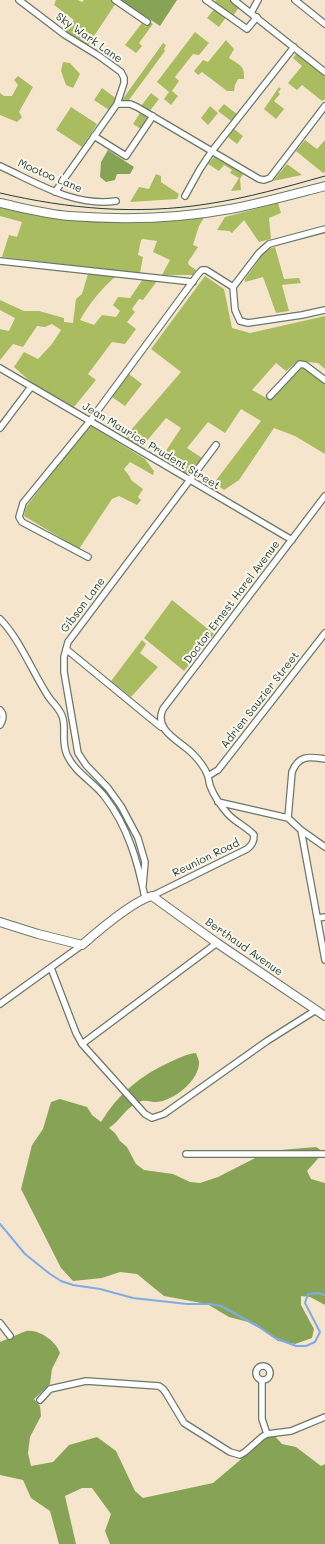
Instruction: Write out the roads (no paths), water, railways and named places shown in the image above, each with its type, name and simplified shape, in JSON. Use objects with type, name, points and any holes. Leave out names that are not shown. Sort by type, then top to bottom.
[{"type":"street","name":"Sky Wark Lane","points":[[19,0],[65,34],[121,72],[124,78],[124,83],[117,104],[56,192]]},
{"type":"street","points":[[115,0],[147,22]]},
{"type":"street","points":[[206,0],[247,29],[256,17]]},
{"type":"street","points":[[234,0],[325,72]]},
{"type":"street","points":[[251,13],[258,0]]},
{"type":"street","points":[[295,0],[325,24]]},
{"type":"street","points":[[185,196],[212,151],[294,47]]},
{"type":"street","points":[[117,104],[130,104],[259,179],[264,180],[270,178],[325,106]]},
{"type":"street","points":[[94,136],[126,156],[152,116]]},
{"type":"street","name":"Mootoo Lane","points":[[0,166],[72,198],[88,202],[116,201]]},
{"type":"street","points":[[0,203],[68,216],[159,218],[230,210],[325,186]]},
{"type":"street","points":[[325,229],[269,244],[259,253],[233,287],[235,310],[240,321],[248,324],[325,310]]},
{"type":"street","points":[[0,262],[193,282]]},
{"type":"street","points":[[88,557],[22,522],[19,517],[23,503],[90,421],[202,270],[206,270],[233,287]]},
{"type":"street","points":[[270,396],[300,364],[305,365],[325,380]]},
{"type":"street","name":"Jean Maurice Prudent Street","points":[[0,368],[292,540]]},
{"type":"street","points":[[0,428],[31,387]]},
{"type":"street","name":"Gibson Lane","points":[[143,885],[145,862],[138,838],[121,806],[108,788],[86,765],[78,753],[64,672],[64,657],[68,642],[88,614],[216,445]]},
{"type":"street","name":"Doctor Ernest Harel Avenue","points":[[160,722],[160,715],[163,709],[292,540],[324,501]]},
{"type":"street","points":[[0,619],[16,641],[45,692],[58,708],[64,719],[64,746],[67,756],[74,766],[85,777],[94,783],[106,797],[117,814],[128,836],[139,866],[143,885],[149,897],[0,1004]]},
{"type":"street","name":"Adrien Sauzier Street","points":[[208,776],[218,770],[325,633]]},
{"type":"street","points":[[66,649],[163,729]]},
{"type":"street","points":[[0,710],[3,720],[0,725]]},
{"type":"street","name":"Reunion Road","points":[[149,897],[236,855],[252,845],[254,835],[228,815],[217,802],[211,790],[208,776],[202,765],[193,753],[163,729],[160,722]]},
{"type":"street","points":[[288,818],[292,772],[295,765],[299,760],[305,758],[325,759]]},
{"type":"street","points":[[217,802],[288,818],[301,830],[325,847]]},
{"type":"street","points":[[301,830],[325,960]]},
{"type":"street","name":"Berthaud Avenue","points":[[149,897],[325,1016]]},
{"type":"street","points":[[318,918],[325,917]]},
{"type":"street","points":[[0,922],[38,934],[82,945]]},
{"type":"street","points":[[82,1044],[218,943]]},
{"type":"street","points":[[51,968],[76,1033],[82,1044],[144,1114],[152,1118],[164,1114],[267,1041],[316,1010]]},
{"type":"street","points":[[186,1154],[325,1154]]},
{"type":"street","points":[[0,1323],[10,1336]]},
{"type":"street","points":[[262,1380],[262,1419],[267,1434]]},
{"type":"street","points":[[40,1400],[50,1389],[86,1381],[159,1386],[166,1392],[184,1423],[230,1452],[240,1455],[267,1434],[291,1430],[325,1417]]},
{"type":"waterway","points":[[0,1224],[25,1254],[61,1281],[133,1298],[221,1306],[259,1327],[275,1338],[296,1346],[306,1346],[315,1342],[320,1332],[305,1303],[308,1294],[318,1293],[325,1295]]},
{"type":"tram line","points":[[0,193],[26,199],[103,209],[155,209],[207,204],[237,199],[325,176]]}]
